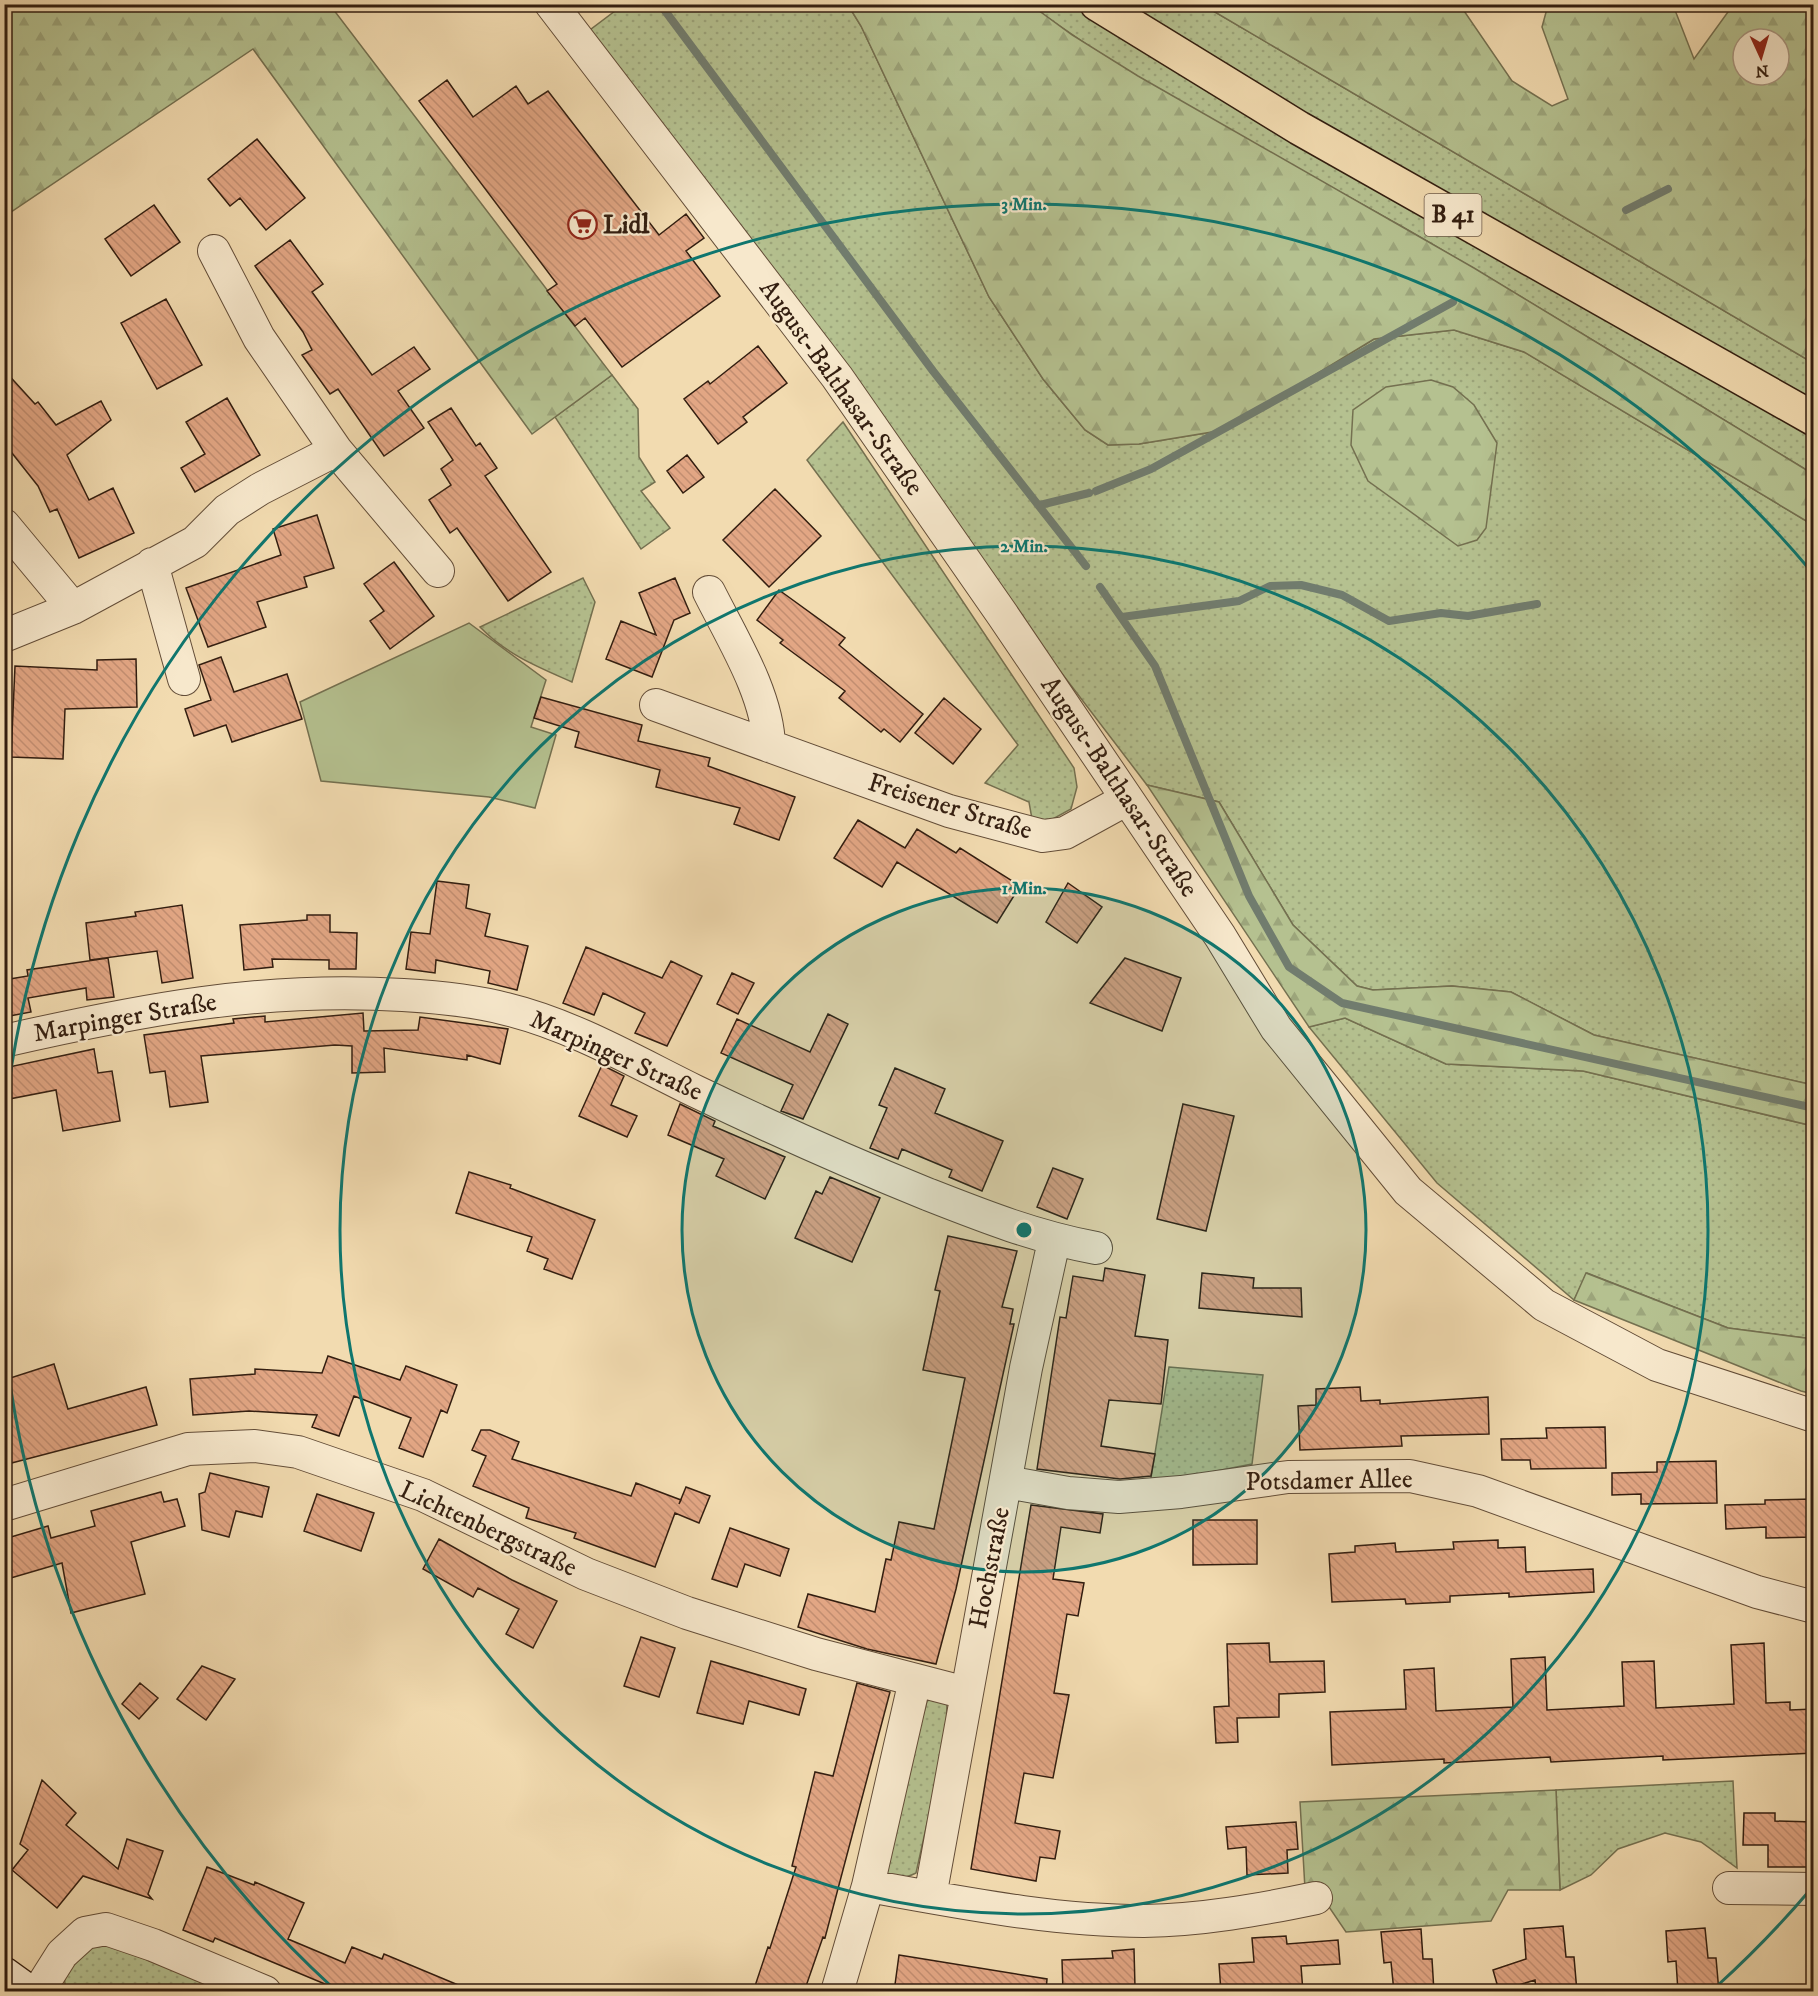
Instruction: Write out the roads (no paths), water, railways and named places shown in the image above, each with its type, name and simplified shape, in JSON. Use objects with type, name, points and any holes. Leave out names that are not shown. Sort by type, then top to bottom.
[{"type":"highway","name":"B 41","points":[[1097,4],[1299,128],[1814,419]]},
{"type":"main road","points":[[4,1974],[29,1992]]},
{"type":"street","name":"August-Balthasar-Straße","points":[[551,4],[837,377],[1220,936],[1276,1028],[1408,1191],[1544,1305],[1657,1365],[1814,1416]]},
{"type":"street","points":[[214,251],[259,338],[336,450],[438,571]]},
{"type":"street","points":[[4,636],[73,608],[195,542],[227,510],[260,489],[336,450]]},
{"type":"street","points":[[4,525],[73,608]]},
{"type":"street","points":[[152,564],[184,679]]},
{"type":"street","points":[[710,592],[741,655],[764,713],[769,746]]},
{"type":"street","name":"Freisener Straße","points":[[656,705],[949,812],[1043,836],[1065,833],[1127,799]]},
{"type":"street","name":"Marpinger Straße","points":[[4,1041],[162,1007],[279,994],[356,992],[436,997],[506,1009],[583,1036],[803,1142],[1014,1228],[1054,1240],[1096,1248]]},
{"type":"street","name":"Hochstraße","points":[[930,1897],[1026,1368],[1054,1240]]},
{"type":"street","name":"Lichtenbergstraße","points":[[4,1505],[188,1449],[255,1446],[298,1452],[423,1495],[586,1574],[687,1613],[816,1654],[966,1693]]},
{"type":"street","name":"Potsdamer Allee","points":[[1006,1482],[1068,1493],[1119,1497],[1181,1492],[1288,1477],[1410,1476],[1478,1491],[1757,1592],[1814,1607]]},
{"type":"street","points":[[837,1992],[868,1886],[915,1680]]},
{"type":"street","points":[[868,1886],[1023,1912],[1144,1921],[1219,1916],[1316,1898]]},
{"type":"street","points":[[1729,1888],[1814,1889]]},
{"type":"street","points":[[38,1992],[62,1954],[85,1933],[106,1929],[153,1945],[265,1992]]},
{"type":"waterway","points":[[660,4],[933,371],[1086,566]]},
{"type":"waterway","points":[[1626,210],[1668,189]]},
{"type":"waterway","points":[[1096,491],[1151,469],[1453,302]]},
{"type":"waterway","points":[[1040,505],[1089,493]]},
{"type":"waterway","points":[[1122,617],[1239,601],[1270,586],[1301,585],[1342,595],[1389,621],[1441,613],[1468,616],[1537,604]]},
{"type":"waterway","points":[[1100,587],[1155,666],[1249,896],[1289,967],[1342,1003],[1814,1108]]},
{"type":"place","name":"Lidl","points":[[582,225]]}]
